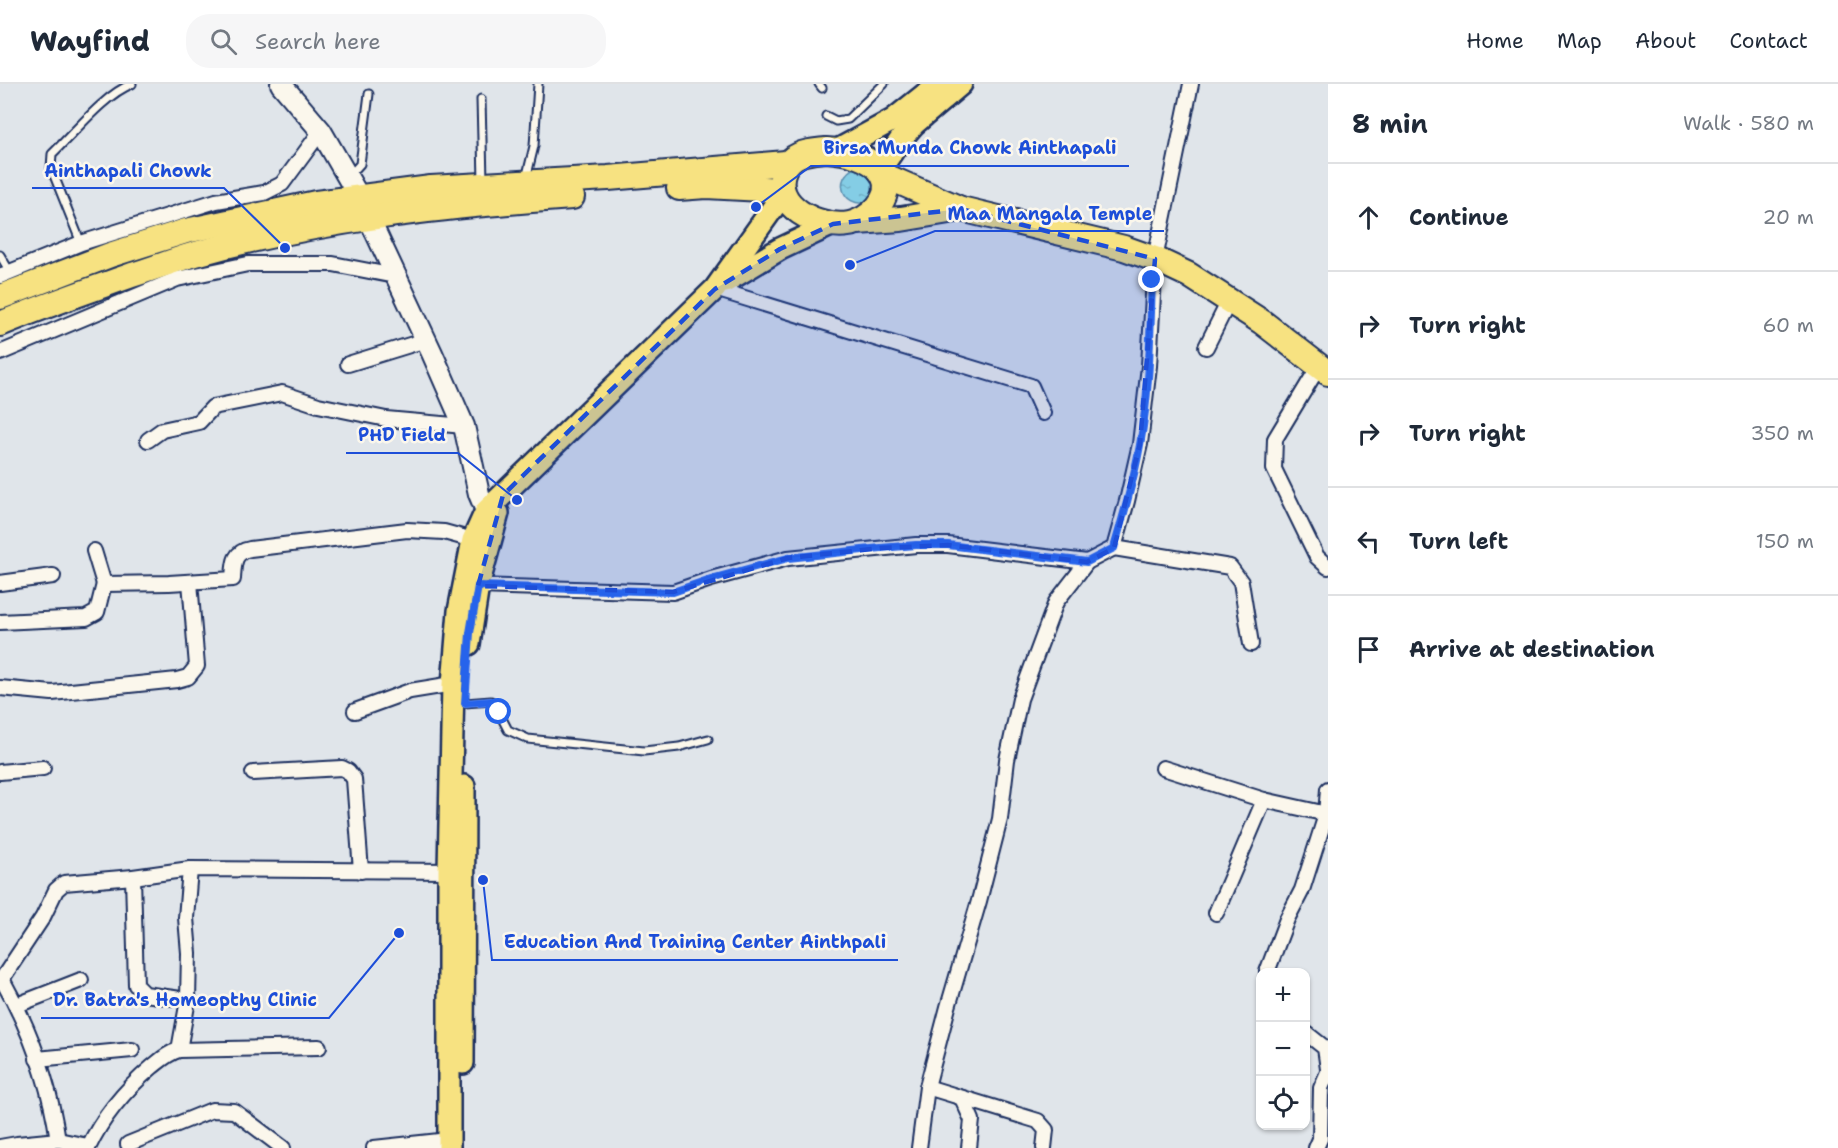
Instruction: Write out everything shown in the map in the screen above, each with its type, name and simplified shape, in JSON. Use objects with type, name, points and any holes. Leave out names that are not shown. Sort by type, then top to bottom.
[{"type":"highway","points":[[881,173],[886,184],[884,196],[877,209],[867,218],[846,225],[818,221],[795,209],[782,192],[781,177],[786,164],[798,155],[808,152],[836,151],[862,159],[881,173],[962,209],[1124,248],[1155,259],[1189,275],[1262,322],[1323,369]]},
{"type":"highway","points":[[0,297],[110,255],[186,231],[316,203],[431,188],[786,164]]},
{"type":"highway","points":[[0,324],[36,309],[190,255],[256,239],[358,197],[496,202],[706,186],[782,192]]},
{"type":"highway","points":[[857,222],[901,219],[962,209]]},
{"type":"main road","points":[[281,84],[321,131],[358,197],[464,426],[479,494],[490,520],[470,633],[457,872]]},
{"type":"main road","points":[[836,151],[940,93],[961,84]]},
{"type":"main road","points":[[881,173],[901,139],[940,93]]},
{"type":"main road","points":[[454,1145],[457,872],[453,684],[459,610],[473,540],[490,520],[503,495],[715,289],[782,192]]},
{"type":"main road","points":[[715,289],[780,249],[833,224]]},
{"type":"street","points":[[1114,548],[1140,444],[1149,366],[1155,259],[1191,84]]},
{"type":"street","points":[[5,274],[81,243],[216,201],[275,189],[282,184],[321,131]]},
{"type":"street","points":[[0,353],[177,279],[248,264],[333,264],[395,276]]},
{"type":"street","points":[[715,289],[1031,386],[1043,413]]},
{"type":"street","points":[[1206,347],[1229,301]]},
{"type":"street","points":[[348,364],[426,340]]},
{"type":"street","points":[[1323,369],[1275,439],[1274,469],[1328,567]]},
{"type":"street","points":[[148,440],[162,430],[199,422],[213,407],[282,393],[318,405],[386,419],[464,426]]},
{"type":"street","points":[[104,584],[233,579],[234,559],[242,550],[407,530],[444,532],[473,540]]},
{"type":"street","points":[[478,586],[673,592],[788,558],[916,545],[948,545],[1087,562]]},
{"type":"street","points":[[919,1148],[927,1087],[1000,819],[1007,760],[1020,699],[1056,602],[1087,562],[1114,548],[1230,567],[1241,582],[1251,644]]},
{"type":"street","points":[[0,622],[86,618],[97,612],[104,584],[94,551]]},
{"type":"street","points":[[0,583],[53,576]]},
{"type":"street","points":[[0,688],[52,693],[188,677],[197,666],[190,582]]},
{"type":"street","points":[[355,711],[410,691],[453,684]]},
{"type":"street","points":[[0,772],[43,768]]},
{"type":"street","points":[[253,773],[342,768],[348,771],[354,779],[361,872]]},
{"type":"street","points":[[1163,768],[1264,800],[1327,816]]},
{"type":"street","points":[[1269,968],[1287,919],[1302,890],[1327,816],[1328,789]]},
{"type":"street","points":[[1216,913],[1264,800]]},
{"type":"street","points":[[58,1140],[54,1113],[37,1059],[16,1005],[1,980],[43,917],[56,890],[64,882],[133,877],[190,869],[457,872]]},
{"type":"street","points":[[179,1050],[188,1000],[189,954],[186,918],[190,869]]},
{"type":"street","points":[[133,877],[136,985],[145,994],[188,1000]]},
{"type":"street","points":[[16,1005],[81,980]]},
{"type":"street","points":[[1310,1037],[1325,1048],[1328,1071],[1321,1088],[1322,1143]]},
{"type":"street","points":[[0,1147],[58,1140],[88,1147],[110,1110],[129,1087],[170,1052],[319,1047]]},
{"type":"street","points":[[37,1059],[132,1050]]},
{"type":"street","points":[[927,1087],[1038,1121],[1046,1130],[1044,1148]]},
{"type":"street","points":[[962,1098],[972,1120],[969,1148]]},
{"type":"street","points":[[128,1144],[212,1110],[234,1111],[283,1148]]},
{"type":"street","points":[[374,1148],[454,1145]]},
{"type":"lane","points":[[81,243],[51,168],[52,154],[110,97],[132,84]]},
{"type":"lane","points":[[524,183],[534,146],[538,84]]},
{"type":"lane","points":[[826,116],[836,121],[848,119],[884,84]]},
{"type":"lane","points":[[358,197],[369,94]]},
{"type":"lane","points":[[482,99],[483,185]]},
{"type":"lane","points":[[0,255],[5,274]]},
{"type":"lane","points":[[465,703],[491,701],[508,730],[528,739],[644,751],[679,747],[708,739]]},
{"type":"highlighted area","points":[[961,209],[1155,259],[1140,444],[1114,548],[1087,562],[948,545],[881,548],[788,558],[673,592],[478,586],[503,495],[715,289],[780,249],[833,224]]},
{"type":"water","points":[[861,166],[879,181],[869,202],[859,203],[851,201],[846,196],[843,182],[846,175]]},
{"type":"place","name":"Birsa Munda Chowk Ainthapali","points":[[756,207]]},
{"type":"place","name":"Ainthapali Chowk","points":[[285,248]]},
{"type":"place","name":"Maa Mangala Temple","points":[[850,265]]},
{"type":"place","name":"PHD Field","points":[[517,500]]},
{"type":"place","name":"Education And Training Center Ainthpali","points":[[483,880]]},
{"type":"place","name":"Dr. Batra's Homeopthy Clinic","points":[[399,933]]},
{"type":"route","points":[[499,712],[497,706],[491,701],[465,703],[470,633],[478,586],[673,592],[788,558],[881,548],[948,545],[1087,562],[1114,548],[1140,444],[1149,366],[1152,280]]}]
